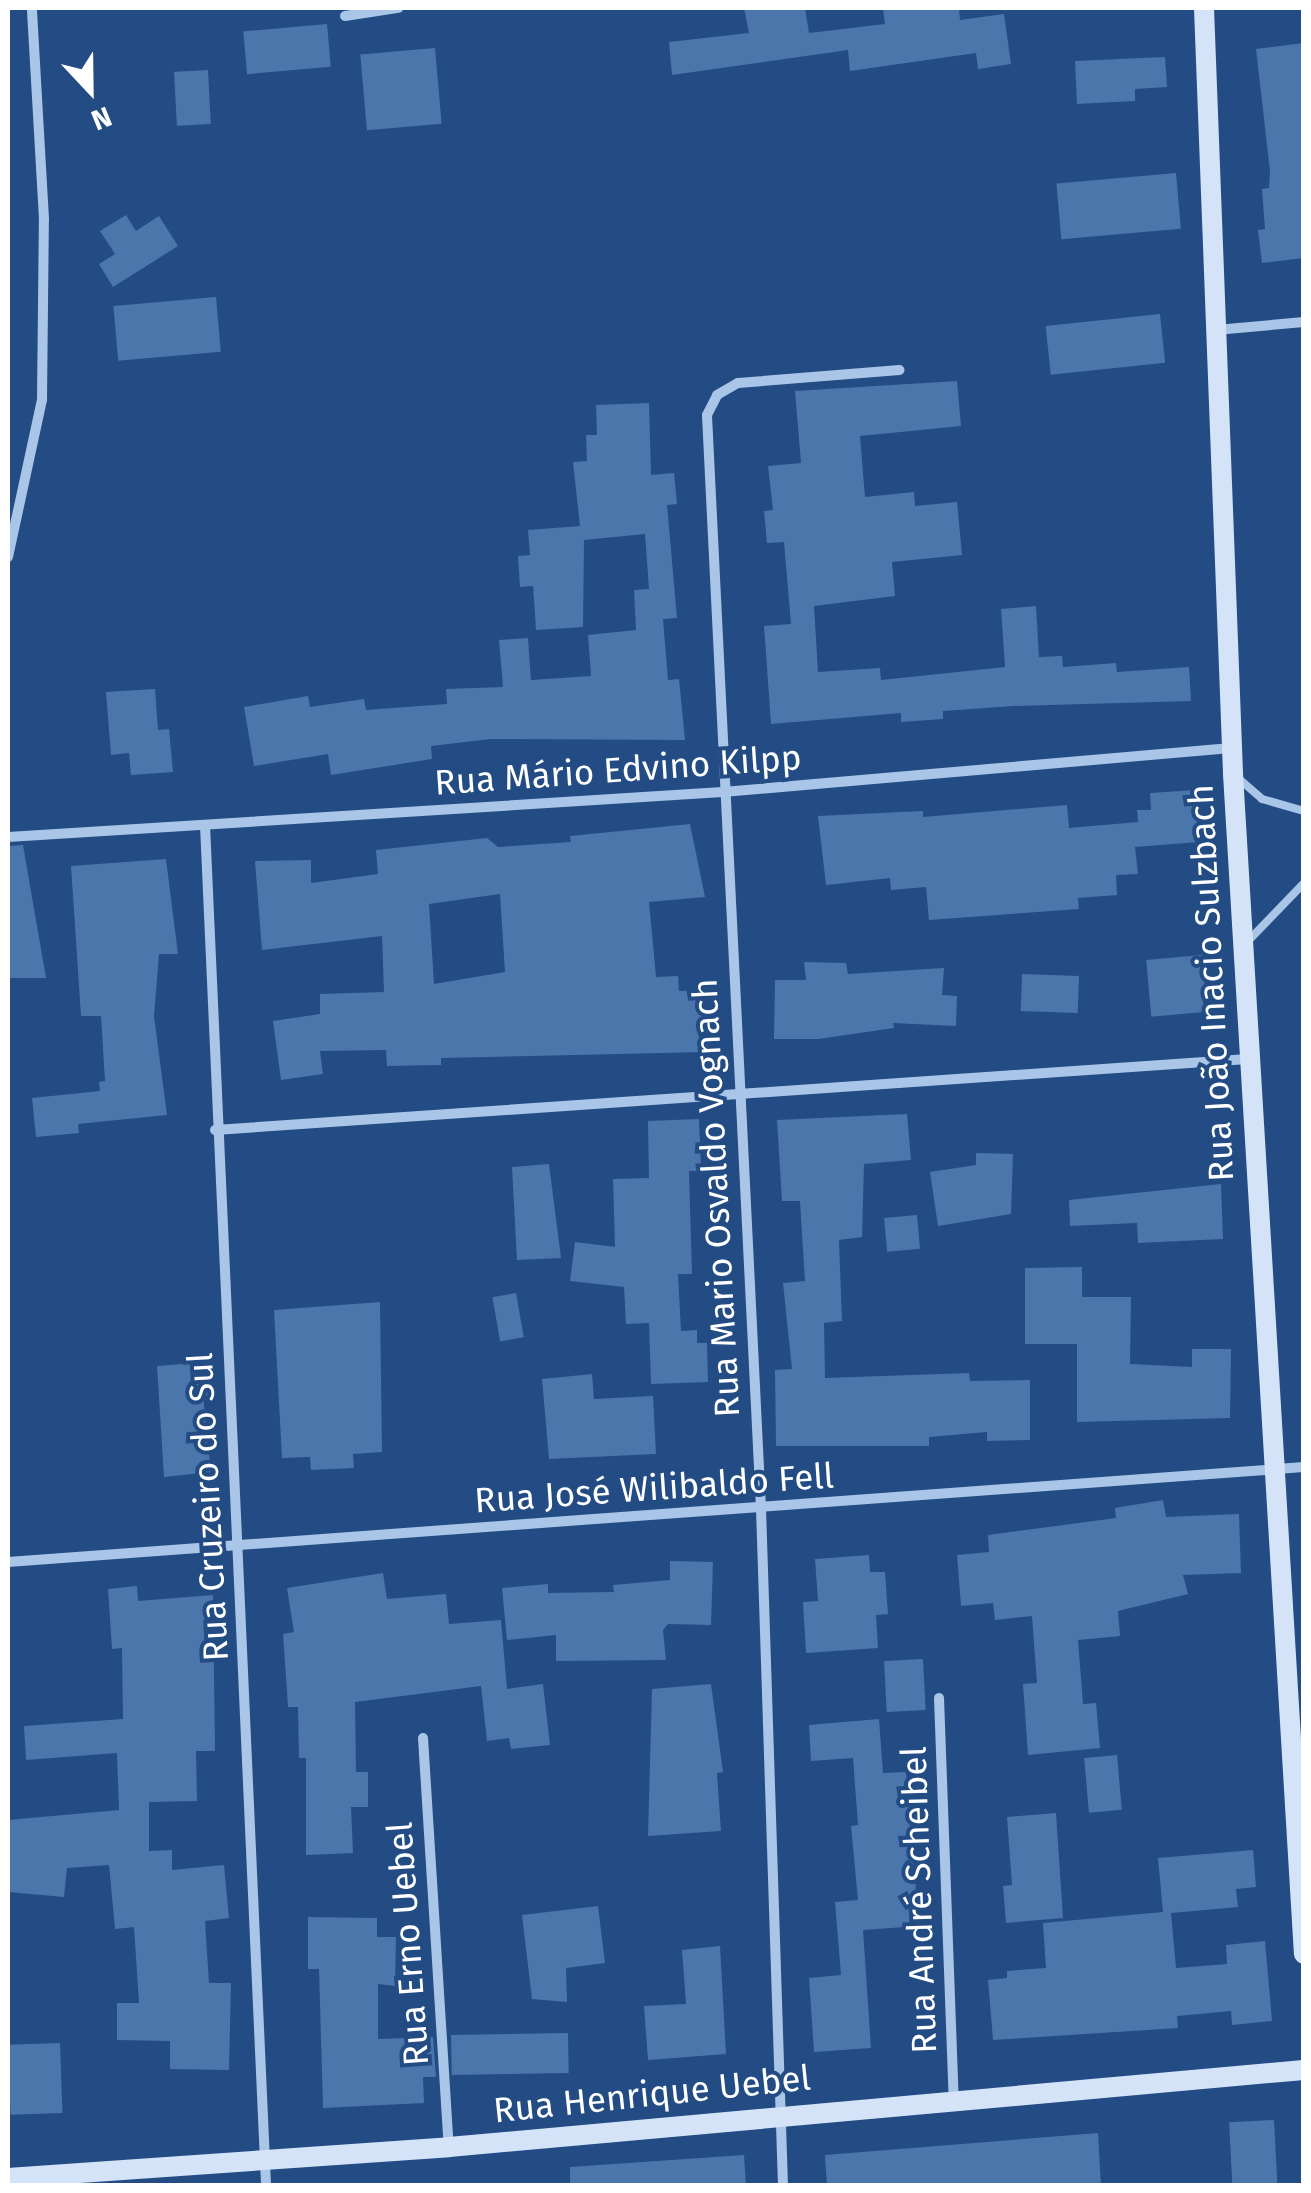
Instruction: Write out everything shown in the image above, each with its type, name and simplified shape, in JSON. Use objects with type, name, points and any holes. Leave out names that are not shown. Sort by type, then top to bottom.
[{"type":"street","points":[[8,557],[42,400],[44,218],[32,8]]},
{"type":"street","points":[[345,16],[398,8]]},
{"type":"street","name":"Rua João Inacio Sulzbach","points":[[1204,8],[1232,774],[1270,1470],[1304,1954]]},
{"type":"street","points":[[1215,330],[1304,322]]},
{"type":"street","name":"Rua Mario Osvaldo Vognach","points":[[783,2186],[760,1508],[736,1092],[708,415],[717,394],[738,383],[899,370]]},
{"type":"street","name":"Rua Mário Edvino Kilpp","points":[[8,837],[723,792],[1232,748]]},
{"type":"street","name":"Rua Cruzeiro do Sul","points":[[205,825],[215,1130],[238,1544],[266,2186]]},
{"type":"street","points":[[215,1130],[1248,1059]]},
{"type":"street","name":"Rua José Wilibaldo Fell","points":[[8,1562],[1304,1467]]},
{"type":"street","name":"Rua André Scheibel","points":[[940,1698],[954,2099]]},
{"type":"street","name":"Rua Erno Uebel","points":[[422,1738],[449,2147]]},
{"type":"street","name":"Rua Henrique Uebel","points":[[8,2178],[449,2147],[778,2113],[1304,2070]]},
{"type":"lane","points":[[1232,774],[1262,799],[1304,811]]},
{"type":"lane","points":[[1242,948],[1304,883]]},
{"type":"building","points":[[744,8],[805,8],[809,33],[885,24],[883,8],[959,8],[960,20],[1004,14],[1011,64],[978,69],[976,53],[850,71],[848,50],[672,75],[669,42],[749,33]]},
{"type":"building","points":[[327,24],[331,67],[247,74],[243,31]]},
{"type":"building","points":[[1304,43],[1304,258],[1262,263],[1258,230],[1265,229],[1262,189],[1269,188],[1270,171],[1256,49]]},
{"type":"building","points":[[435,48],[442,124],[367,130],[360,55]]},
{"type":"building","points":[[1165,57],[1167,87],[1135,89],[1135,101],[1077,104],[1075,61]]},
{"type":"building","points":[[208,70],[211,124],[177,126],[174,72]]},
{"type":"building","points":[[1176,173],[1181,229],[1061,239],[1056,183]]},
{"type":"building","points":[[126,215],[136,231],[159,216],[178,246],[113,287],[99,264],[115,254],[100,231]]},
{"type":"building","points":[[216,297],[221,352],[118,361],[113,306]]},
{"type":"building","points":[[1160,314],[1165,363],[1051,375],[1046,326]]},
{"type":"building","points":[[957,381],[961,426],[860,436],[865,497],[914,492],[915,506],[957,502],[962,555],[892,562],[895,596],[814,606],[818,672],[880,668],[881,680],[1005,667],[1001,609],[1036,606],[1039,657],[1062,656],[1063,667],[1116,663],[1117,672],[1189,667],[1191,701],[943,711],[943,719],[901,722],[901,713],[771,724],[764,626],[791,624],[784,542],[767,543],[764,511],[773,510],[768,466],[801,463],[795,391]]},
{"type":"building","points":[[649,403],[651,475],[674,473],[677,504],[667,505],[677,618],[663,619],[668,680],[679,679],[685,740],[491,739],[431,746],[432,759],[331,775],[328,754],[254,766],[244,707],[308,696],[310,707],[364,699],[366,710],[447,704],[446,689],[503,687],[499,640],[528,638],[531,680],[591,676],[588,635],[636,630],[634,590],[649,589],[645,534],[584,540],[583,627],[536,630],[533,586],[520,587],[518,556],[530,555],[528,530],[580,526],[573,462],[587,461],[586,435],[597,435],[596,405]]},
{"type":"building","points":[[155,689],[158,730],[169,729],[173,772],[131,775],[129,753],[111,755],[106,692]]},
{"type":"building","points":[[1196,790],[1199,842],[1135,847],[1138,874],[1116,875],[1117,895],[1078,898],[1079,909],[929,920],[926,887],[891,890],[890,878],[826,885],[818,816],[923,811],[923,817],[1067,805],[1069,828],[1138,822],[1137,810],[1151,810],[1150,793]]},
{"type":"building","points":[[690,824],[705,897],[649,902],[656,977],[678,976],[679,991],[704,990],[706,1052],[441,1058],[441,1065],[387,1066],[386,1050],[320,1051],[323,1074],[281,1080],[273,1021],[320,1014],[320,994],[384,992],[382,936],[262,950],[255,861],[311,860],[311,883],[378,874],[376,850],[487,838],[498,847],[571,842],[570,836]],"holes":[[[500,894],[505,972],[434,984],[429,904]]]},
{"type":"building","points":[[23,845],[46,978],[8,978],[8,846]]},
{"type":"building","points":[[166,859],[178,954],[159,954],[154,1016],[167,1115],[78,1124],[79,1133],[36,1137],[32,1098],[100,1091],[99,1082],[105,1081],[101,1016],[81,1016],[71,866]]},
{"type":"building","points":[[1202,955],[1207,1012],[1151,1017],[1146,960]]},
{"type":"building","points":[[804,962],[846,963],[848,974],[944,968],[942,995],[957,996],[956,1026],[893,1023],[894,1028],[818,1039],[774,1039],[775,980],[806,980]]},
{"type":"building","points":[[1022,974],[1079,976],[1078,1013],[1021,1011]]},
{"type":"building","points":[[907,1114],[911,1160],[864,1164],[862,1237],[839,1240],[842,1321],[824,1323],[825,1378],[969,1373],[970,1381],[1030,1380],[1030,1440],[987,1441],[987,1432],[929,1437],[929,1446],[776,1446],[775,1370],[792,1369],[783,1283],[805,1281],[800,1201],[782,1201],[777,1120]]},
{"type":"building","points":[[699,1119],[701,1171],[689,1171],[692,1274],[678,1274],[681,1331],[697,1330],[697,1343],[707,1343],[708,1382],[651,1384],[649,1323],[626,1324],[624,1287],[570,1281],[575,1242],[615,1247],[613,1179],[649,1178],[648,1121]]},
{"type":"building","points":[[976,1153],[1013,1154],[1011,1214],[938,1226],[930,1172],[976,1165]]},
{"type":"building","points":[[549,1164],[561,1258],[517,1260],[512,1167]]},
{"type":"building","points":[[1221,1184],[1223,1239],[1138,1243],[1137,1223],[1070,1226],[1069,1200]]},
{"type":"building","points":[[917,1215],[920,1249],[887,1252],[884,1218]]},
{"type":"building","points":[[1082,1267],[1082,1297],[1131,1297],[1130,1364],[1192,1367],[1192,1349],[1231,1349],[1230,1418],[1077,1422],[1077,1344],[1025,1344],[1025,1268]]},
{"type":"building","points":[[516,1293],[524,1337],[500,1341],[492,1297]]},
{"type":"building","points":[[380,1302],[382,1452],[353,1454],[354,1468],[311,1470],[310,1457],[282,1458],[274,1310]]},
{"type":"building","points":[[208,1362],[210,1396],[203,1396],[211,1472],[164,1477],[157,1366]]},
{"type":"building","points":[[592,1374],[594,1399],[653,1396],[656,1454],[549,1459],[542,1379]]},
{"type":"building","points":[[1163,1500],[1166,1517],[1239,1514],[1241,1573],[1183,1575],[1188,1594],[1118,1611],[1120,1636],[1078,1640],[1083,1704],[1096,1703],[1100,1748],[1028,1755],[1023,1684],[1037,1683],[1032,1616],[995,1620],[993,1603],[961,1606],[957,1555],[989,1552],[988,1535],[1116,1518],[1115,1508]]},
{"type":"building","points":[[869,1555],[870,1572],[885,1572],[888,1614],[876,1615],[878,1648],[806,1653],[803,1602],[818,1601],[815,1559]]},
{"type":"building","points":[[670,1561],[713,1562],[711,1625],[668,1624],[663,1630],[666,1660],[556,1661],[556,1635],[507,1640],[502,1588],[548,1584],[548,1593],[614,1592],[613,1585],[670,1580]]},
{"type":"building","points":[[383,1573],[387,1599],[446,1594],[449,1624],[501,1620],[507,1689],[543,1684],[550,1745],[511,1749],[509,1738],[487,1741],[481,1686],[355,1702],[356,1772],[368,1772],[368,1807],[351,1807],[353,1853],[306,1855],[306,1758],[299,1758],[298,1707],[288,1707],[283,1634],[294,1632],[287,1588]]},
{"type":"building","points":[[137,1586],[138,1601],[213,1595],[215,1751],[196,1751],[197,1801],[149,1802],[149,1851],[172,1850],[172,1870],[224,1865],[229,1918],[205,1921],[209,1983],[231,1983],[229,2070],[170,2069],[170,2041],[117,2040],[117,2003],[139,2003],[134,1927],[115,1929],[109,1865],[67,1868],[64,1897],[8,1892],[8,1820],[119,1810],[117,1753],[26,1760],[24,1726],[123,1719],[122,1648],[112,1649],[108,1589]]},
{"type":"building","points":[[923,1659],[926,1710],[887,1712],[884,1661]]},
{"type":"building","points":[[711,1684],[723,1772],[717,1773],[721,1831],[648,1836],[652,1689]]},
{"type":"building","points":[[879,1719],[883,1773],[906,1772],[919,1926],[863,1930],[871,2048],[814,2052],[809,1978],[841,1975],[835,1902],[858,1900],[851,1826],[858,1825],[853,1758],[811,1761],[809,1725]]},
{"type":"building","points":[[1117,1755],[1122,1810],[1089,1813],[1084,1758]]},
{"type":"building","points":[[1056,1813],[1063,1918],[1006,1923],[1003,1886],[1012,1885],[1007,1817]]},
{"type":"building","points":[[1253,1850],[1256,1887],[1236,1889],[1238,1907],[1171,1913],[1176,1968],[1227,1964],[1226,1945],[1265,1941],[1272,2021],[1232,2025],[1231,2011],[1177,2016],[1178,2028],[993,2040],[988,1980],[1007,1978],[1007,1971],[1046,1968],[1043,1923],[1163,1912],[1158,1858]]},
{"type":"building","points":[[598,1906],[605,1963],[566,1968],[567,2002],[532,1999],[522,1915]]},
{"type":"building","points":[[308,1917],[377,1918],[377,1937],[396,1937],[395,1986],[378,1984],[378,2039],[433,2037],[436,2077],[423,2077],[424,2103],[323,2108],[319,1969],[308,1969]]},
{"type":"building","points":[[720,1946],[726,2054],[648,2060],[644,2006],[686,2004],[682,1950]]},
{"type":"building","points":[[568,2033],[569,2073],[452,2075],[451,2035]]},
{"type":"building","points":[[60,2043],[62,2113],[10,2115],[8,2045]]},
{"type":"building","points":[[1274,2120],[1277,2186],[1232,2186],[1229,2122]]},
{"type":"building","points":[[1098,2133],[1101,2186],[827,2186],[825,2155]]},
{"type":"building","points":[[744,2155],[746,2186],[570,2186],[570,2167]]}]
